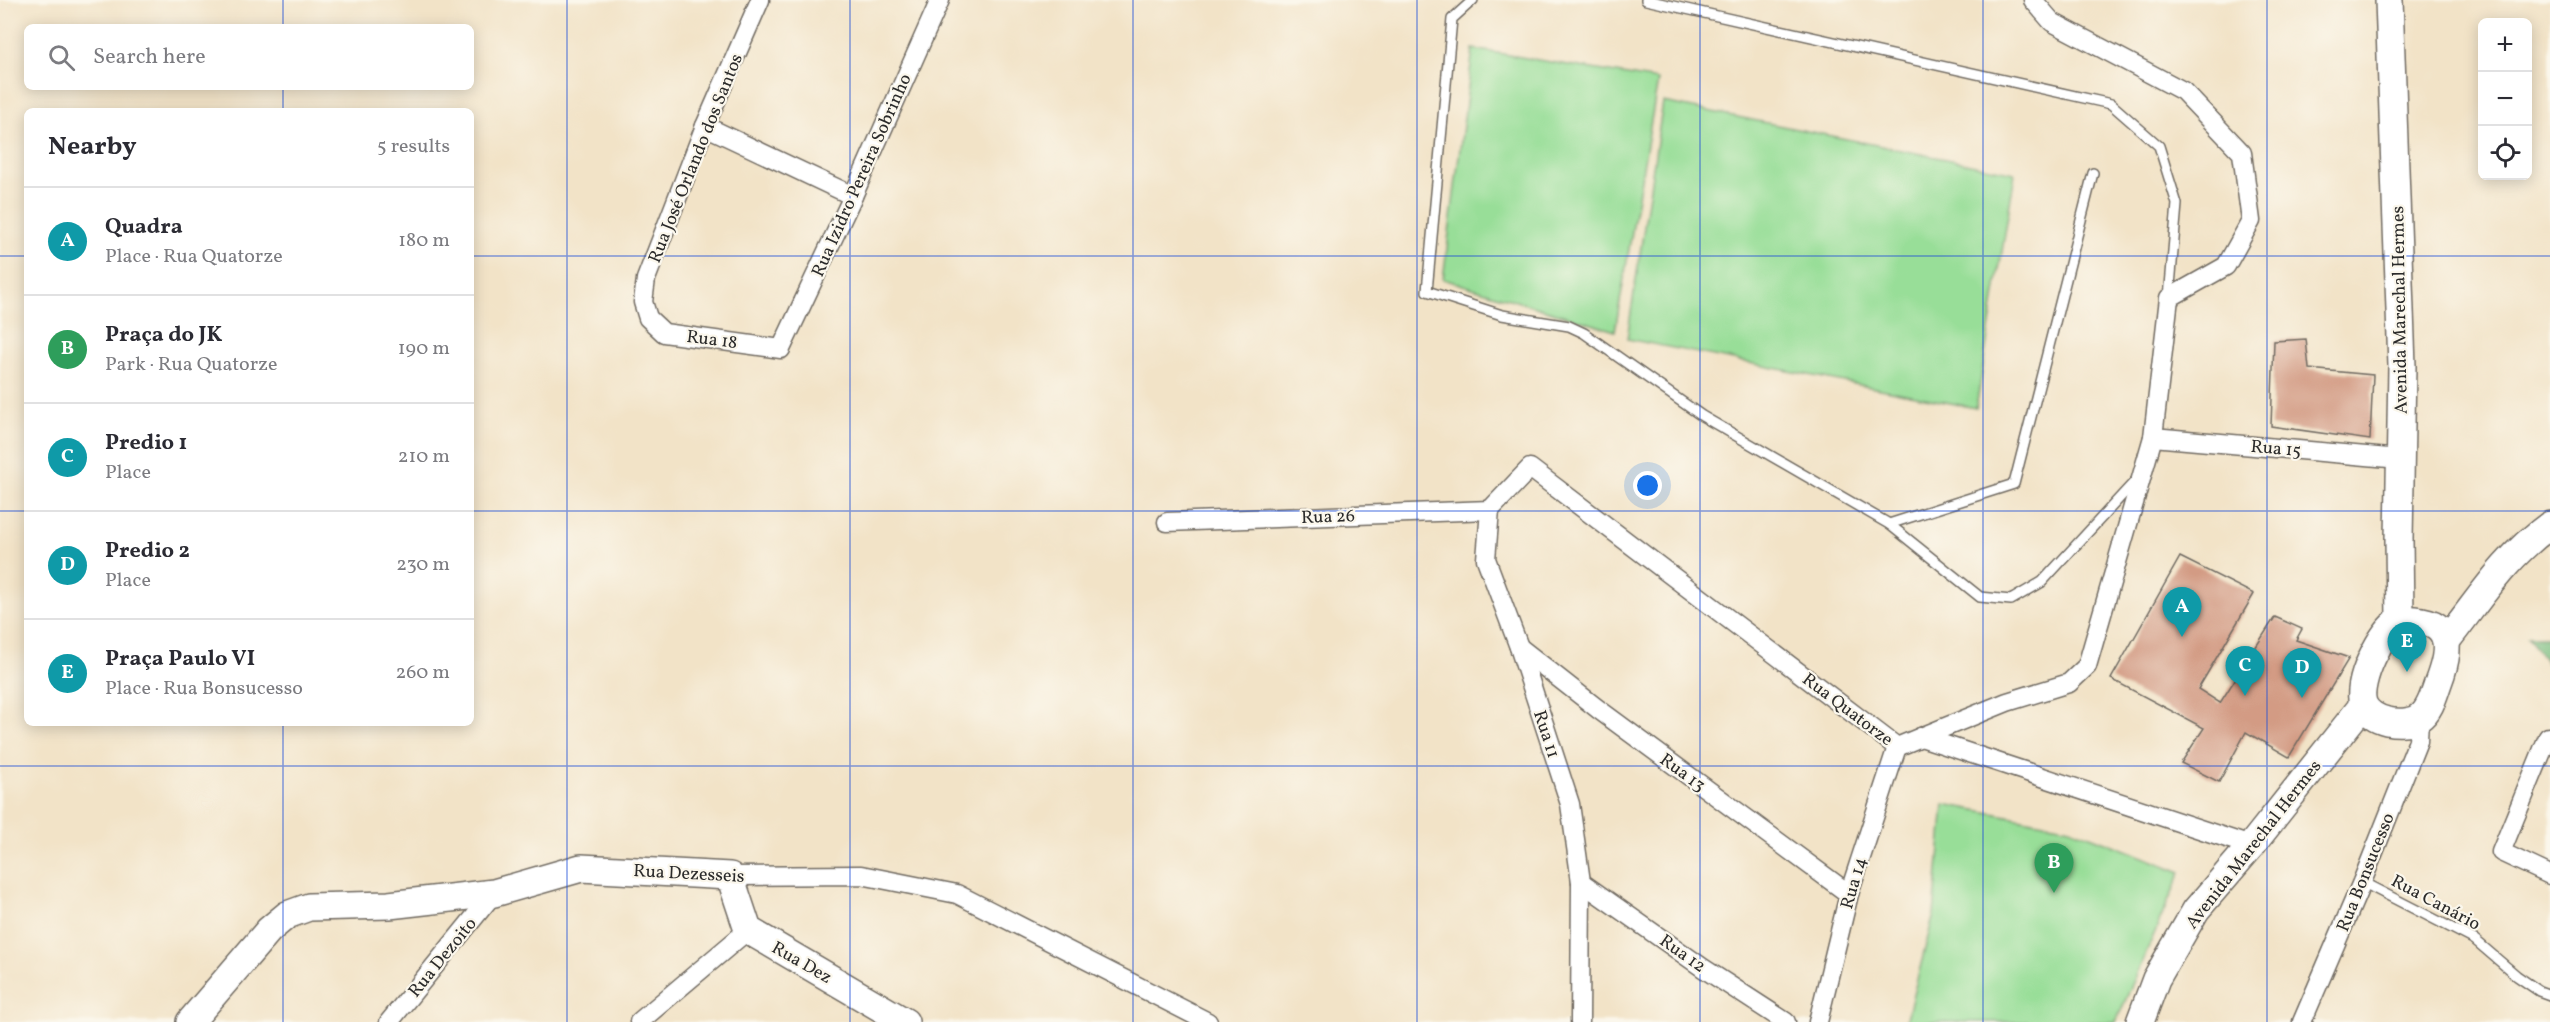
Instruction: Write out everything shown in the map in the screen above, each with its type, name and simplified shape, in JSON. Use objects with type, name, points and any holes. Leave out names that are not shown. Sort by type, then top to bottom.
[{"type":"street","name":"Rua José Orlando dos Santos","points":[[648,318],[643,302],[646,279],[705,126],[760,0]]},
{"type":"street","name":"Rua Izidro Pereira Sobrinho","points":[[781,349],[853,196],[940,0]]},
{"type":"street","points":[[1921,737],[2007,702],[2069,683],[2087,666],[2152,437],[2169,298],[2226,266],[2251,221],[2242,153],[2182,91],[2052,22],[2033,0]]},
{"type":"street","name":"Avenida Marechal Hermes","points":[[2389,0],[2402,366],[2400,620]]},
{"type":"street","points":[[705,126],[853,196]]},
{"type":"street","name":"Rua 18","points":[[648,318],[664,333],[781,349]]},
{"type":"street","name":"Rua 15","points":[[2152,437],[2400,459]]},
{"type":"street","name":"Rua Quatorze","points":[[1490,510],[1530,468],[1897,747],[1921,737],[2251,846]]},
{"type":"street","name":"Rua 26","points":[[1167,522],[1490,510]]},
{"type":"street","name":"Rua 11","points":[[1490,510],[1486,560],[1519,646],[1570,804],[1581,882],[1580,1022]]},
{"type":"street","points":[[2447,640],[2442,629],[2434,623],[2400,620],[2392,624],[2384,633],[2371,661],[2363,684],[2363,705],[2375,717],[2389,722],[2398,723],[2419,718],[2428,709],[2444,668],[2447,640],[2497,572],[2534,536],[2550,525]]},
{"type":"street","name":"Rua 13","points":[[1519,646],[1598,709],[1849,894]]},
{"type":"street","name":"Avenida Marechal Hermes","points":[[2140,1022],[2156,980],[2196,910],[2251,846],[2363,705]]},
{"type":"street","name":"Rua Bonsucesso","points":[[2302,1022],[2362,882],[2418,741],[2419,718]]},
{"type":"street","points":[[2550,738],[2548,737],[2501,852],[2550,875]]},
{"type":"street","name":"Rua 14","points":[[1818,1022],[1849,894],[1897,747]]},
{"type":"street","name":"Rua Dezesseis","points":[[190,1022],[269,930],[287,915],[309,907],[389,905],[494,892],[581,868],[730,876],[861,875],[957,894],[1208,1022]]},
{"type":"street","points":[[639,1022],[748,930],[730,876]]},
{"type":"street","name":"Rua 12","points":[[1581,882],[1703,968],[1786,1022]]},
{"type":"street","name":"Rua Dezoito","points":[[389,1022],[494,892]]},
{"type":"street","name":"Rua Dez","points":[[748,930],[905,1022]]},
{"type":"lane","points":[[1473,0],[1452,19],[1427,291],[1502,315],[1569,326],[1584,333],[1702,416],[1889,524],[1980,597],[2012,600],[2042,582],[2141,474]]},
{"type":"lane","points":[[1646,0],[2111,104],[2159,146],[2177,204],[2169,298]]},
{"type":"lane","points":[[1889,524],[2014,484],[2092,173]]},
{"type":"lane","name":"Rua Canário","points":[[2362,882],[2475,940],[2517,976],[2550,995]]},
{"type":"green space","points":[[1473,49],[1658,80],[1615,331],[1443,279]]},
{"type":"green space","points":[[1663,102],[2015,173],[1976,408],[1627,339]]},
{"type":"green space","points":[[2528,637],[2550,637],[2550,668]]},
{"type":"green space","points":[[1944,804],[2070,828],[2181,872],[2116,1022],[1906,1022],[1934,914]]},
{"type":"building","points":[[2306,339],[2309,369],[2373,375],[2370,440],[2271,426],[2274,341]]},
{"type":"building","points":[[2180,557],[2254,594],[2198,689],[2220,703],[2275,617],[2302,629],[2296,640],[2349,658],[2289,757],[2246,732],[2219,782],[2181,763],[2204,728],[2111,679]]},
{"type":"place","name":"Quadra","points":[[2182,637]]},
{"type":"place","name":"Praça Paulo VI","points":[[2407,672]]},
{"type":"place","name":"Predio 1","points":[[2245,696]]},
{"type":"place","name":"Predio 2","points":[[2302,698]]},
{"type":"place","name":"Praça do JK","points":[[2054,893]]}]
